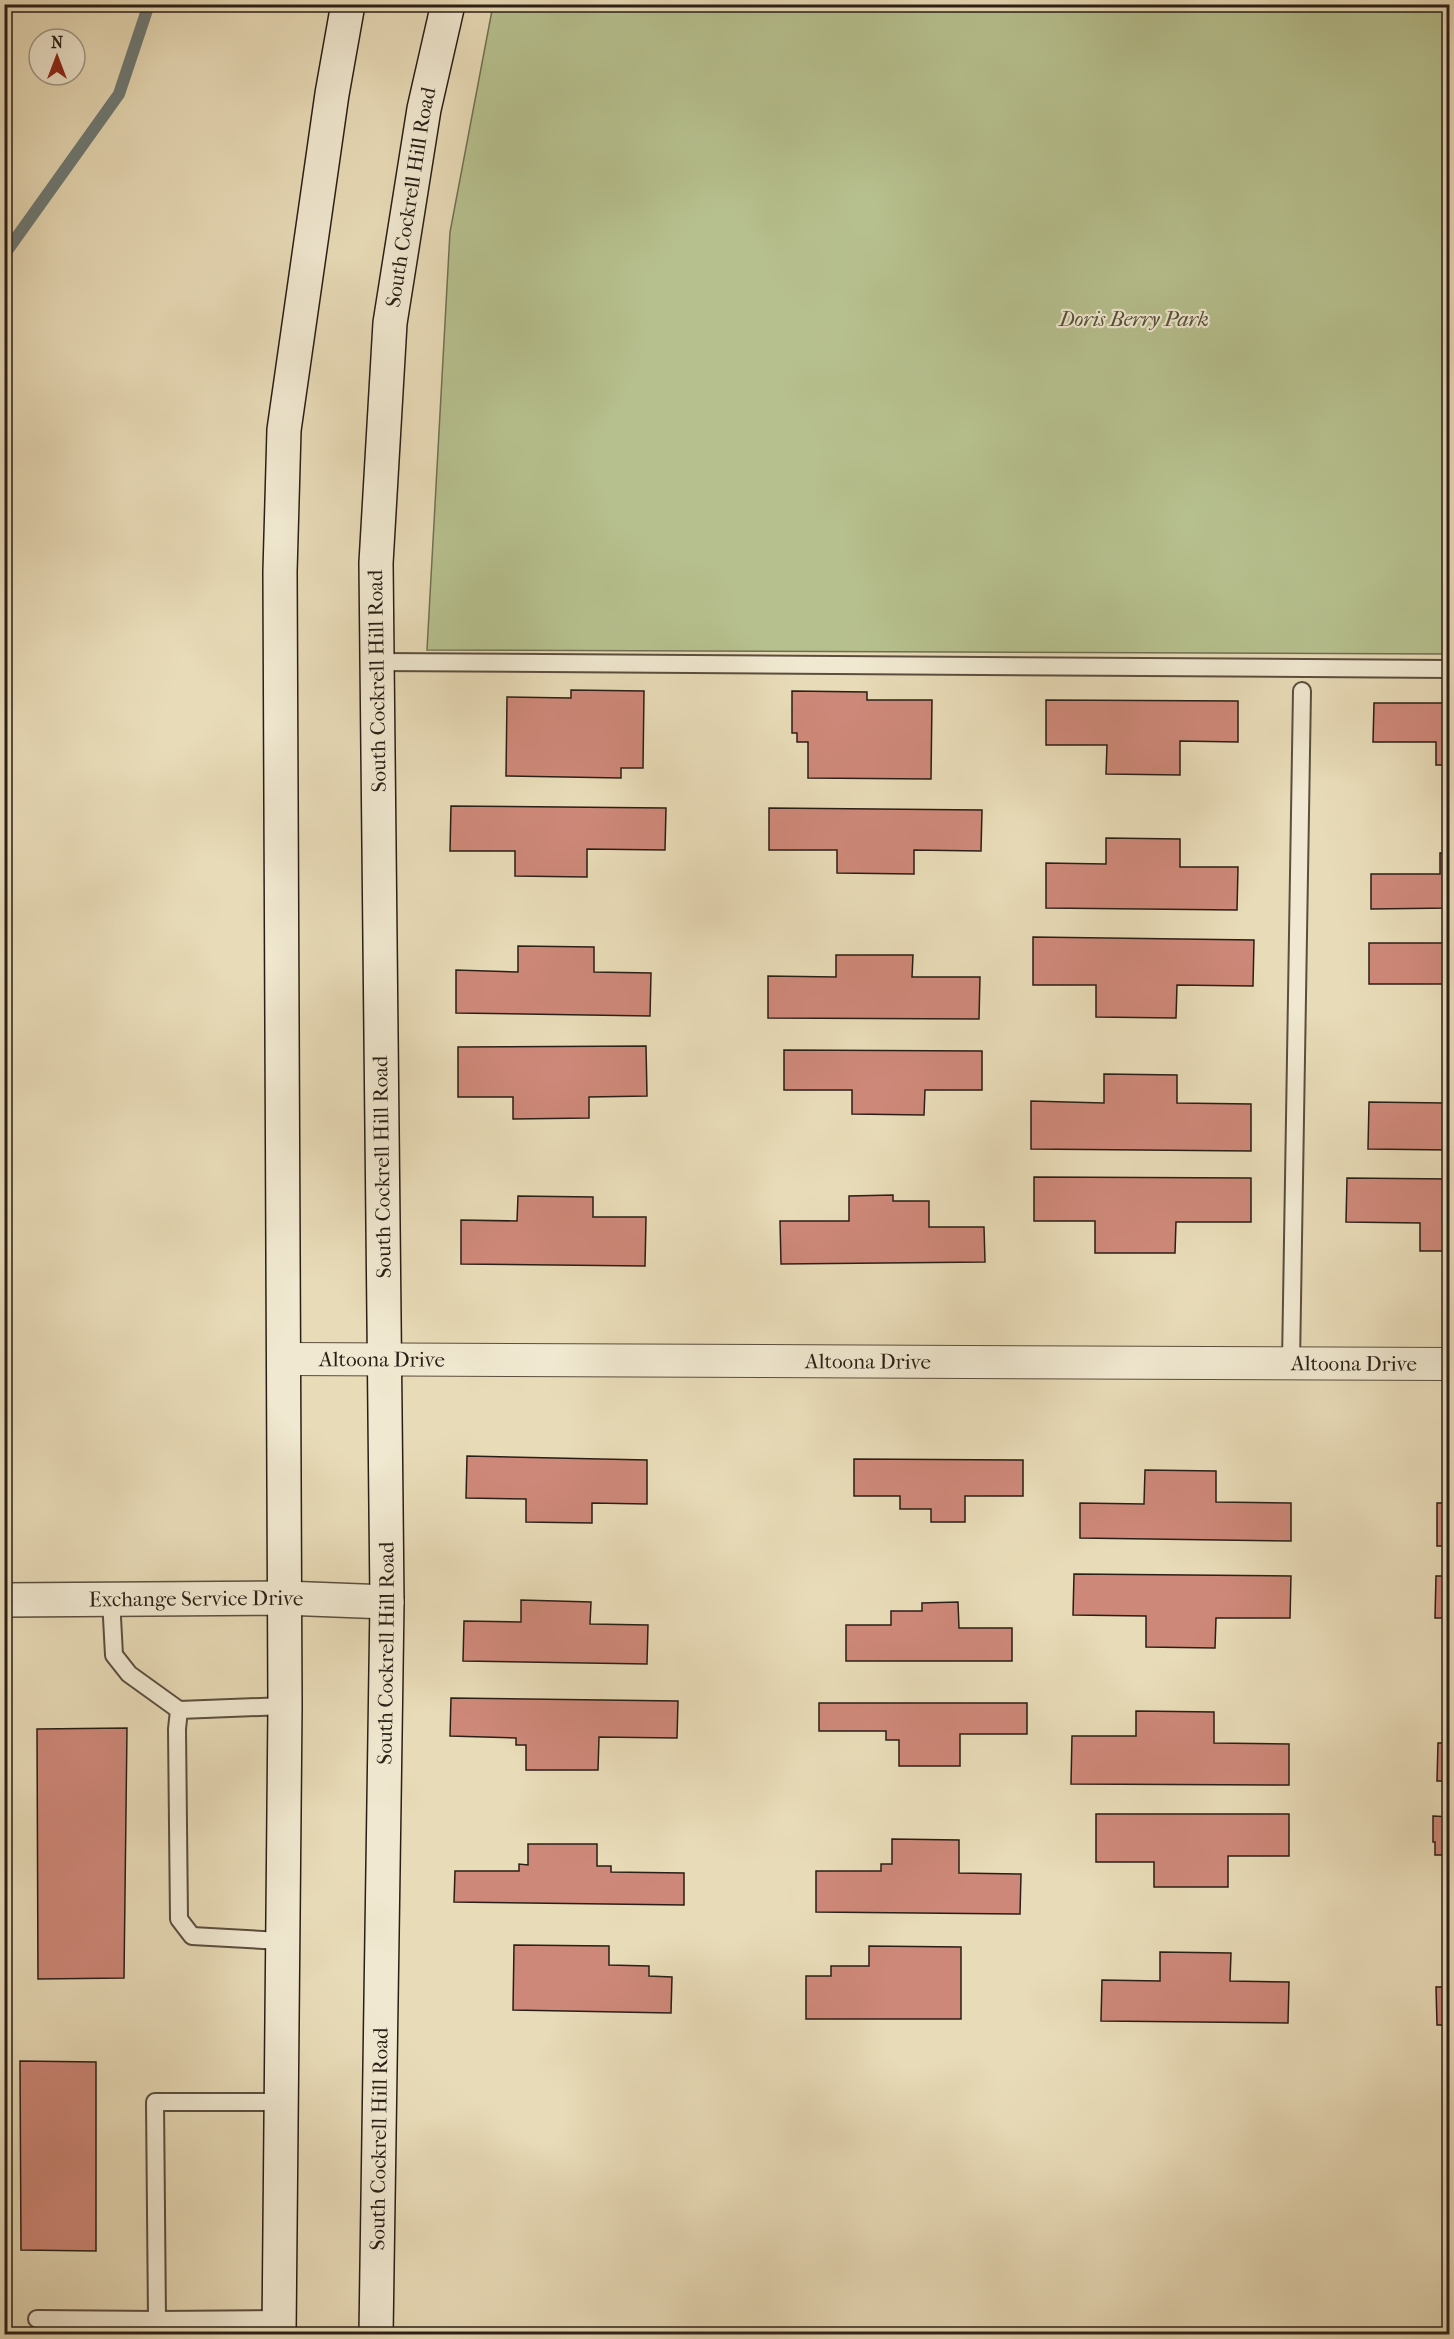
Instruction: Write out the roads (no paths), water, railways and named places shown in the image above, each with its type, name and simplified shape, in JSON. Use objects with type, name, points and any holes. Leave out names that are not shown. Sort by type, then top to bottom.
[{"type":"main road","points":[[279,2327],[285,1706],[280,572],[284,430],[332,94],[348,4]]},
{"type":"main road","name":"South Cockrell Hill Road","points":[[376,2334],[387,1602],[376,562],[390,323],[424,109],[448,4]]},
{"type":"main road","name":"Exchange Service Drive","points":[[4,1600],[284,1598],[387,1602]]},
{"type":"street","name":"Altoona Drive","points":[[284,1359],[1449,1364]]},
{"type":"lane","points":[[378,662],[1449,669]]},
{"type":"lane","points":[[1290,1363],[1302,691]]},
{"type":"lane","points":[[111,1599],[114,1655],[129,1674],[179,1710],[285,1706]]},
{"type":"lane","points":[[179,1710],[177,1729],[179,1919],[192,1936],[281,1941]]},
{"type":"lane","points":[[157,2320],[155,2102],[280,2102]]},
{"type":"lane","points":[[37,2319],[157,2320],[279,2327]]},
{"type":"waterway","points":[[4,255],[119,94],[149,4]]},
{"type":"park label","name":"Doris Berry Park","points":[[1134,319]]}]
